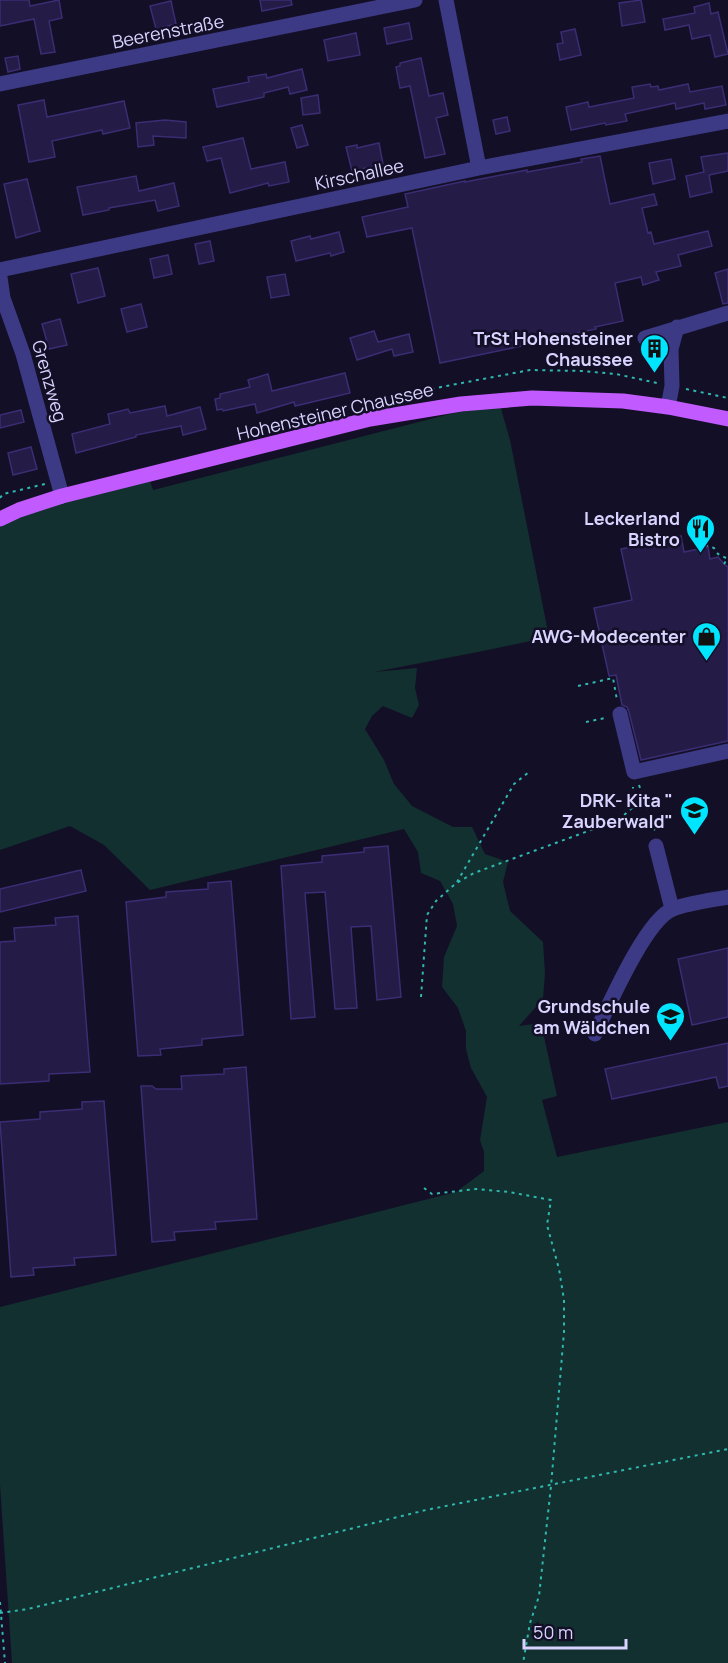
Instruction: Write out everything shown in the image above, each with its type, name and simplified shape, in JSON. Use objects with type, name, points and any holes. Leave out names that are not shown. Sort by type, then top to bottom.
[{"type":"main road","name":"Hohensteiner Chaussee","points":[[0,519],[62,496],[370,419],[461,404],[532,398],[623,400],[668,406],[728,419]]},
{"type":"main road","name":"Hohensteiner Chaussee","points":[[0,509],[36,499],[62,496]]},
{"type":"street","name":"Beerenstraße","points":[[0,84],[415,0]]},
{"type":"street","points":[[446,0],[479,168]]},
{"type":"street","name":"Kirschallee","points":[[0,270],[479,168],[728,121]]},
{"type":"street","name":"Grenzweg","points":[[0,277],[3,298],[23,354],[62,496]]},
{"type":"street","points":[[645,338],[728,314]]},
{"type":"street","points":[[668,406],[672,386],[671,349],[677,327]]},
{"type":"street","points":[[620,714],[634,772],[728,751]]},
{"type":"street","points":[[656,846],[672,909]]},
{"type":"street","points":[[595,1034],[639,947],[654,923],[672,909],[728,897]]},
{"type":"path","points":[[691,540],[714,548],[718,554],[727,559],[724,564]]},
{"type":"path","points":[[578,686],[612,678],[620,714],[586,722]]},
{"type":"path","points":[[456,884],[514,784],[529,772]]},
{"type":"path","points":[[634,772],[655,829],[656,846]]},
{"type":"path","points":[[421,997],[427,915],[436,901],[456,884],[474,873],[610,823],[623,816],[632,808],[634,772]]},
{"type":"path","points":[[424,1188],[432,1194],[476,1189],[509,1192],[551,1200],[547,1225],[559,1269],[564,1300],[564,1332],[539,1596],[530,1623],[523,1663]]},
{"type":"path","points":[[0,1613],[28,1609],[426,1510],[728,1449]]},
{"type":"path","points":[[0,1602],[5,1663]]},
{"type":"green space","points":[[500,405],[510,440],[549,637],[374,672],[417,668],[415,688],[419,705],[412,718],[383,706],[372,716],[365,729],[384,760],[394,784],[412,806],[453,827],[472,827],[485,854],[508,862],[503,882],[510,911],[543,942],[545,973],[543,999],[519,1026],[541,1023],[557,1096],[542,1100],[557,1157],[728,1122],[728,1663],[12,1663],[0,1485],[0,1307],[456,1192],[484,1171],[484,1152],[480,1140],[487,1097],[471,1068],[466,1049],[466,1031],[458,1008],[442,987],[444,957],[457,926],[453,904],[440,881],[421,873],[418,852],[404,829],[150,890],[104,845],[70,826],[0,850],[0,524],[17,514],[150,481],[153,490],[450,414]]},
{"type":"building","points":[[0,0],[29,0],[30,6],[59,0],[62,18],[49,21],[55,52],[41,54],[34,19],[0,26]]},
{"type":"building","points":[[260,0],[291,0],[292,5],[262,11]]},
{"type":"building","points":[[641,0],[645,22],[622,26],[619,3]]},
{"type":"building","points":[[171,1],[176,24],[156,29],[150,6]]},
{"type":"building","points":[[709,3],[711,14],[718,12],[728,54],[715,57],[710,35],[692,39],[689,25],[665,30],[663,19],[695,13],[694,7]]},
{"type":"building","points":[[409,23],[412,39],[387,44],[384,28]]},
{"type":"building","points":[[575,29],[581,55],[560,60],[557,44],[563,43],[561,32]]},
{"type":"building","points":[[356,33],[360,55],[328,61],[324,40]]},
{"type":"building","points":[[18,56],[20,69],[8,72],[5,58]]},
{"type":"building","points":[[421,58],[429,96],[443,93],[448,115],[436,118],[445,154],[425,158],[410,86],[400,88],[396,67],[400,66],[400,63]]},
{"type":"building","points":[[302,69],[307,90],[290,94],[288,87],[264,93],[264,97],[217,107],[213,89],[249,82],[248,77],[266,74],[267,78]]},
{"type":"building","points":[[650,84],[651,87],[658,86],[659,90],[688,84],[690,92],[722,86],[726,105],[705,109],[704,103],[676,109],[675,103],[625,114],[627,121],[571,130],[566,107],[588,102],[589,107],[634,98],[632,87]]},
{"type":"building","points":[[318,95],[320,113],[303,115],[301,98]]},
{"type":"building","points":[[44,100],[47,117],[124,101],[130,128],[103,134],[102,130],[52,141],[55,157],[29,162],[18,105]]},
{"type":"building","points":[[507,117],[510,131],[496,134],[493,120]]},
{"type":"building","points":[[165,120],[186,122],[186,138],[153,136],[154,145],[138,147],[136,123]]},
{"type":"building","points":[[302,125],[308,145],[297,148],[291,128]]},
{"type":"building","points":[[243,138],[251,169],[285,162],[289,182],[269,186],[268,183],[230,193],[221,158],[207,161],[203,147]]},
{"type":"building","points":[[379,143],[383,164],[352,171],[346,147],[357,145],[357,148]]},
{"type":"building","points":[[728,153],[728,171],[709,175],[712,192],[690,197],[686,176],[704,172],[701,157]]},
{"type":"building","points":[[600,156],[610,204],[654,194],[657,205],[642,208],[648,233],[651,232],[654,244],[708,231],[712,246],[678,255],[681,266],[656,272],[659,280],[643,285],[641,277],[615,283],[623,321],[440,363],[412,228],[367,237],[362,217],[408,207],[405,194],[465,181],[582,162],[581,159]]},
{"type":"building","points":[[671,159],[675,179],[653,184],[649,163]]},
{"type":"building","points":[[136,176],[139,191],[174,183],[179,206],[158,211],[155,200],[83,215],[77,187]]},
{"type":"building","points":[[27,179],[40,231],[16,238],[4,184]]},
{"type":"building","points":[[339,232],[344,252],[296,261],[291,241]]},
{"type":"building","points":[[210,241],[214,261],[199,264],[195,244]]},
{"type":"building","points":[[168,255],[172,274],[154,278],[150,259]]},
{"type":"building","points":[[98,268],[105,296],[78,303],[71,274]]},
{"type":"building","points":[[728,269],[728,303],[723,304],[715,273]]},
{"type":"building","points":[[285,274],[289,295],[271,298],[267,277]]},
{"type":"building","points":[[141,304],[147,327],[127,332],[121,309]]},
{"type":"building","points":[[60,319],[67,345],[49,349],[42,324]]},
{"type":"building","points":[[374,331],[378,342],[409,334],[413,352],[394,356],[392,349],[357,360],[350,338]]},
{"type":"building","points":[[345,373],[350,393],[295,406],[294,402],[257,413],[255,404],[223,411],[222,409],[217,410],[215,399],[220,398],[220,394],[250,387],[248,380],[268,374],[272,391]]},
{"type":"building","points":[[165,406],[167,416],[200,407],[206,429],[183,435],[181,426],[136,435],[136,437],[76,453],[72,434],[110,424],[108,414],[128,409],[130,413]]},
{"type":"building","points":[[21,410],[24,422],[0,428],[0,415]]},
{"type":"building","points":[[31,447],[37,469],[13,475],[8,453]]},
{"type":"building","points":[[681,536],[684,552],[708,547],[710,559],[718,557],[728,567],[728,741],[641,760],[629,712],[627,707],[622,705],[616,675],[609,676],[594,608],[632,600],[621,549]]},
{"type":"building","points":[[388,846],[401,997],[377,1000],[371,926],[351,927],[357,1008],[335,1009],[325,892],[305,893],[315,1017],[291,1019],[281,866],[322,862],[322,856],[364,852],[364,848]]},
{"type":"building","points":[[81,870],[86,891],[0,912],[0,889]]},
{"type":"building","points":[[231,881],[243,1035],[202,1039],[202,1045],[160,1049],[161,1055],[138,1056],[126,902],[166,897],[166,892],[208,889],[208,883]]},
{"type":"building","points":[[78,916],[90,1072],[49,1074],[49,1081],[0,1084],[0,942],[15,941],[14,928],[56,925],[55,918]]},
{"type":"building","points":[[728,948],[728,1017],[692,1025],[678,959]]},
{"type":"building","points":[[728,1043],[728,1086],[719,1088],[716,1077],[612,1099],[605,1069]]},
{"type":"building","points":[[246,1067],[257,1219],[215,1222],[216,1229],[174,1232],[175,1240],[152,1242],[141,1086],[152,1086],[156,1089],[182,1089],[181,1076],[224,1074],[224,1069]]},
{"type":"building","points":[[104,1101],[116,1255],[74,1258],[75,1265],[33,1268],[34,1275],[11,1277],[0,1122],[40,1119],[40,1112],[82,1109],[82,1102]]},
{"type":"place","name":"TrSt Hohensteiner Chaussee","points":[[654,374]]},
{"type":"place","name":"Leckerland Bistro","points":[[701,554]]},
{"type":"place","name":"AWG-Modecenter","points":[[707,662]]},
{"type":"place","name":"DRK- Kita \" Zauberwald\"","points":[[694,836]]},
{"type":"place","name":"Grundschule am Wäldchen","points":[[671,1042]]}]
